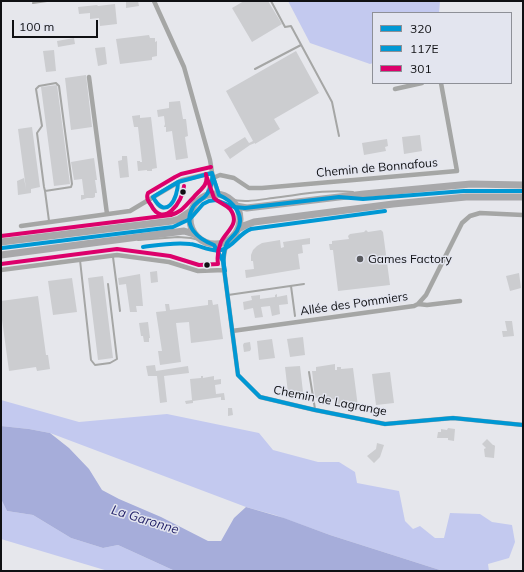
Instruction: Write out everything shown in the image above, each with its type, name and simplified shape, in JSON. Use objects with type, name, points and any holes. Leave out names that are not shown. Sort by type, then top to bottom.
[{"type":"main road","points":[[236,206],[247,208],[364,194],[471,184],[523,185]]},
{"type":"main road","points":[[207,195],[219,195],[230,199],[236,206],[240,217],[238,229],[235,234],[228,241],[214,245],[199,240],[190,226],[189,219],[194,204],[200,199],[207,195]]},
{"type":"main road","points":[[238,229],[254,222],[393,204],[466,196],[523,197]]},
{"type":"main road","points":[[1,242],[172,221],[179,219],[191,211]]},
{"type":"main road","points":[[1,255],[184,231],[194,234]]},
{"type":"street","points":[[154,1],[184,67],[219,195]]},
{"type":"street","points":[[89,78],[107,214]]},
{"type":"street","points":[[395,89],[418,84]]},
{"type":"street","name":"Chemin de Bonnafous","points":[[213,175],[234,178],[249,188],[262,188],[458,171],[441,84]]},
{"type":"street","points":[[21,226],[130,211],[182,180],[213,175]]},
{"type":"street","points":[[207,195],[213,175]]},
{"type":"street","name":"Allée des Pommiers","points":[[232,331],[399,308],[418,304],[426,296],[462,223],[470,216],[480,213],[523,215]]},
{"type":"street","points":[[228,241],[223,261],[232,331]]},
{"type":"street","points":[[214,245],[223,261]]},
{"type":"street","points":[[1,270],[113,256],[169,262],[198,272],[224,270]]},
{"type":"street","points":[[418,304],[427,305],[460,301]]},
{"type":"street","name":"Chemin de Lagrange","points":[[232,331],[238,375],[260,397],[385,424],[453,418],[523,425]]},
{"type":"lane","points":[[33,3],[47,1]]},
{"type":"lane","points":[[271,1],[285,27],[291,26],[332,102],[339,136]]},
{"type":"lane","points":[[255,69],[301,45]]},
{"type":"lane","points":[[45,191],[71,187],[72,184],[59,86],[56,83],[39,86],[36,88],[42,126],[37,133],[45,191],[50,222]]},
{"type":"lane","points":[[153,197],[156,204],[160,208],[168,208],[178,192],[178,182]]},
{"type":"lane","points":[[230,199],[243,202],[342,191],[364,194]]},
{"type":"lane","points":[[129,238],[141,241],[178,237],[199,240]]},
{"type":"lane","points":[[113,256],[120,311]]},
{"type":"lane","points":[[80,260],[91,360],[95,365],[110,363],[117,359],[108,284]]},
{"type":"lane","points":[[228,295],[304,284]]},
{"type":"lane","points":[[291,286],[295,316]]},
{"type":"lane","points":[[308,372],[315,410]]},
{"type":"shaded area","points":[[288,1],[440,1],[439,12],[372,12],[372,63],[370,64],[310,43]]},
{"type":"shaded area","points":[[1,400],[79,422],[167,414],[259,433],[273,450],[318,462],[339,462],[355,472],[357,483],[399,491],[405,521],[413,529],[420,526],[435,538],[444,538],[450,513],[480,514],[492,522],[512,525],[515,542],[509,558],[488,564],[489,571],[443,571],[330,535],[275,515],[246,507],[50,433],[1,426]]},
{"type":"shaded area","points":[[1,499],[7,511],[33,515],[71,538],[103,548],[118,545],[175,571],[108,571],[1,539]]},
{"type":"water","name":"La Garonne","points":[[1,426],[50,433],[69,448],[89,469],[102,490],[161,517],[208,541],[221,541],[234,518],[246,507],[284,518],[330,535],[443,571],[175,571],[118,545],[103,548],[71,538],[33,515],[7,511],[1,499]]},
{"type":"building","points":[[126,1],[138,1],[139,6],[126,8]]},
{"type":"building","points":[[244,1],[268,1],[282,24],[252,42],[232,8]]},
{"type":"building","points":[[115,4],[117,24],[100,26],[99,18],[90,19],[90,13],[79,14],[78,7]]},
{"type":"building","points":[[149,35],[150,38],[155,38],[155,42],[157,41],[157,56],[152,57],[152,60],[120,64],[116,39]]},
{"type":"building","points":[[74,38],[75,44],[58,47],[57,41]]},
{"type":"building","points":[[105,47],[107,64],[98,66],[95,48]]},
{"type":"building","points":[[54,50],[56,71],[46,72],[43,51]]},
{"type":"building","points":[[296,51],[319,93],[274,119],[280,129],[255,144],[250,145],[230,159],[224,150],[245,137],[249,143],[253,141],[226,91]]},
{"type":"building","points":[[86,75],[92,127],[71,130],[65,78]]},
{"type":"building","points":[[57,85],[70,184],[54,186],[41,87]]},
{"type":"building","points":[[180,101],[183,119],[186,119],[188,136],[185,137],[188,158],[176,160],[172,131],[166,132],[166,127],[164,127],[164,116],[158,117],[157,110],[169,108],[169,102]]},
{"type":"building","points":[[140,115],[140,118],[151,117],[157,168],[152,169],[152,171],[138,171],[137,161],[142,162],[138,127],[134,127],[132,116]]},
{"type":"building","points":[[32,127],[40,187],[31,189],[31,193],[18,195],[17,181],[24,178],[26,189],[18,129]]},
{"type":"building","points":[[420,135],[422,151],[404,154],[402,137]]},
{"type":"building","points":[[387,139],[388,146],[385,147],[386,151],[364,155],[362,143]]},
{"type":"building","points":[[122,156],[127,156],[129,177],[120,178],[118,161],[122,160]]},
{"type":"building","points":[[94,158],[97,193],[95,193],[95,197],[93,198],[81,200],[81,195],[84,195],[82,179],[74,180],[71,162]]},
{"type":"building","name":"Games Factory","points":[[366,230],[368,232],[381,230],[383,232],[390,285],[338,291],[333,250],[330,250],[329,244],[332,244],[332,241],[349,239],[348,236],[350,234],[364,232]]},
{"type":"building","points":[[310,238],[310,244],[302,245],[303,253],[298,254],[300,269],[246,278],[245,270],[254,269],[253,261],[251,261],[251,255],[257,246],[262,243],[280,240],[281,248],[284,247],[283,242]]},
{"type":"building","points":[[157,271],[158,282],[151,283],[150,272]]},
{"type":"building","points":[[519,273],[521,288],[510,291],[506,276]]},
{"type":"building","points":[[140,274],[143,306],[136,306],[137,312],[130,312],[126,284],[119,285],[118,278]]},
{"type":"building","points":[[103,276],[113,358],[98,360],[88,278]]},
{"type":"building","points":[[72,278],[77,312],[53,315],[48,281]]},
{"type":"building","points":[[277,294],[277,297],[287,295],[288,304],[279,305],[280,314],[272,316],[270,306],[261,307],[263,317],[255,318],[253,308],[244,310],[243,302],[252,300],[251,296],[260,295],[260,299],[275,297]]},
{"type":"building","points":[[38,296],[46,355],[48,355],[50,369],[37,371],[36,367],[9,371],[1,312],[1,301]]},
{"type":"building","points":[[208,300],[212,300],[213,305],[218,304],[223,339],[191,343],[189,322],[176,323],[181,362],[160,365],[158,351],[162,351],[156,312],[166,311],[165,304],[169,304],[170,310],[208,305]]},
{"type":"building","points":[[505,321],[512,321],[514,336],[503,337],[502,331],[507,331]]},
{"type":"building","points":[[148,322],[150,338],[149,342],[144,342],[143,336],[141,336],[139,323]]},
{"type":"building","points":[[303,337],[305,355],[290,357],[287,339]]},
{"type":"building","points":[[272,339],[275,358],[259,360],[257,341]]},
{"type":"building","points":[[250,342],[250,351],[244,352],[244,343]]},
{"type":"building","points":[[335,364],[335,370],[337,370],[337,367],[341,367],[341,369],[353,368],[358,407],[349,408],[349,403],[336,407],[334,399],[328,400],[328,397],[315,398],[312,371],[316,371],[316,367]]},
{"type":"building","points":[[155,365],[156,371],[188,366],[189,373],[164,376],[167,402],[160,403],[157,376],[148,376],[146,366]]},
{"type":"building","points":[[300,366],[303,392],[288,393],[285,367]]},
{"type":"building","points":[[390,372],[394,403],[376,405],[372,374]]},
{"type":"building","points":[[201,376],[203,376],[203,378],[214,376],[214,380],[221,379],[221,384],[215,385],[216,394],[224,393],[225,400],[221,400],[221,397],[193,401],[193,403],[186,404],[185,401],[192,400],[190,379],[201,378]]},
{"type":"building","points":[[228,408],[232,408],[233,415],[228,416]]},
{"type":"building","points":[[448,428],[455,429],[454,441],[448,440],[448,438],[437,438],[438,432],[441,432],[441,429],[447,430]]},
{"type":"building","points":[[487,439],[495,446],[494,458],[485,457],[484,449],[486,448],[482,444]]},
{"type":"building","points":[[377,443],[384,445],[380,457],[374,463],[367,456],[376,449]]},
{"type":"transit line","name":"301","points":[[175,177],[181,174],[211,167]]},
{"type":"transit line","name":"320","points":[[212,173],[210,189],[206,196],[193,207],[189,220],[193,231],[202,239],[214,245],[223,261],[238,375]]},
{"type":"transit line","name":"320","points":[[212,173],[219,195],[233,205],[237,210],[240,220],[237,231],[226,246],[224,257],[225,271]]},
{"type":"transit line","name":"320","points":[[178,182],[212,173]]},
{"type":"transit line","name":"301","points":[[1,236],[171,215],[183,208],[203,188],[207,178],[206,174]]},
{"type":"transit line","name":"301","points":[[1,264],[117,249],[170,256],[199,265],[218,264],[220,245],[223,238],[232,227],[234,219],[230,209],[214,198],[206,175]]},
{"type":"transit line","name":"301","points":[[175,177],[148,193],[147,196],[149,202],[156,212],[166,214],[172,210],[180,199],[184,186]]},
{"type":"transit line","name":"320","points":[[178,182],[174,201],[167,207],[162,207],[158,204],[153,197],[178,182]]},
{"type":"transit line","name":"117E","points":[[2,248],[173,227],[190,219],[203,204],[216,200],[234,207],[245,208],[339,197],[363,199],[464,191],[523,191]]},
{"type":"transit line","name":"117E","points":[[143,247],[184,243],[213,250],[221,250],[229,246],[251,229],[385,211]]},
{"type":"transit line","name":"320","points":[[238,375],[260,397],[385,424],[453,418],[523,425]]},
{"type":"place","name":"Games Factory","points":[[360,259]]}]
